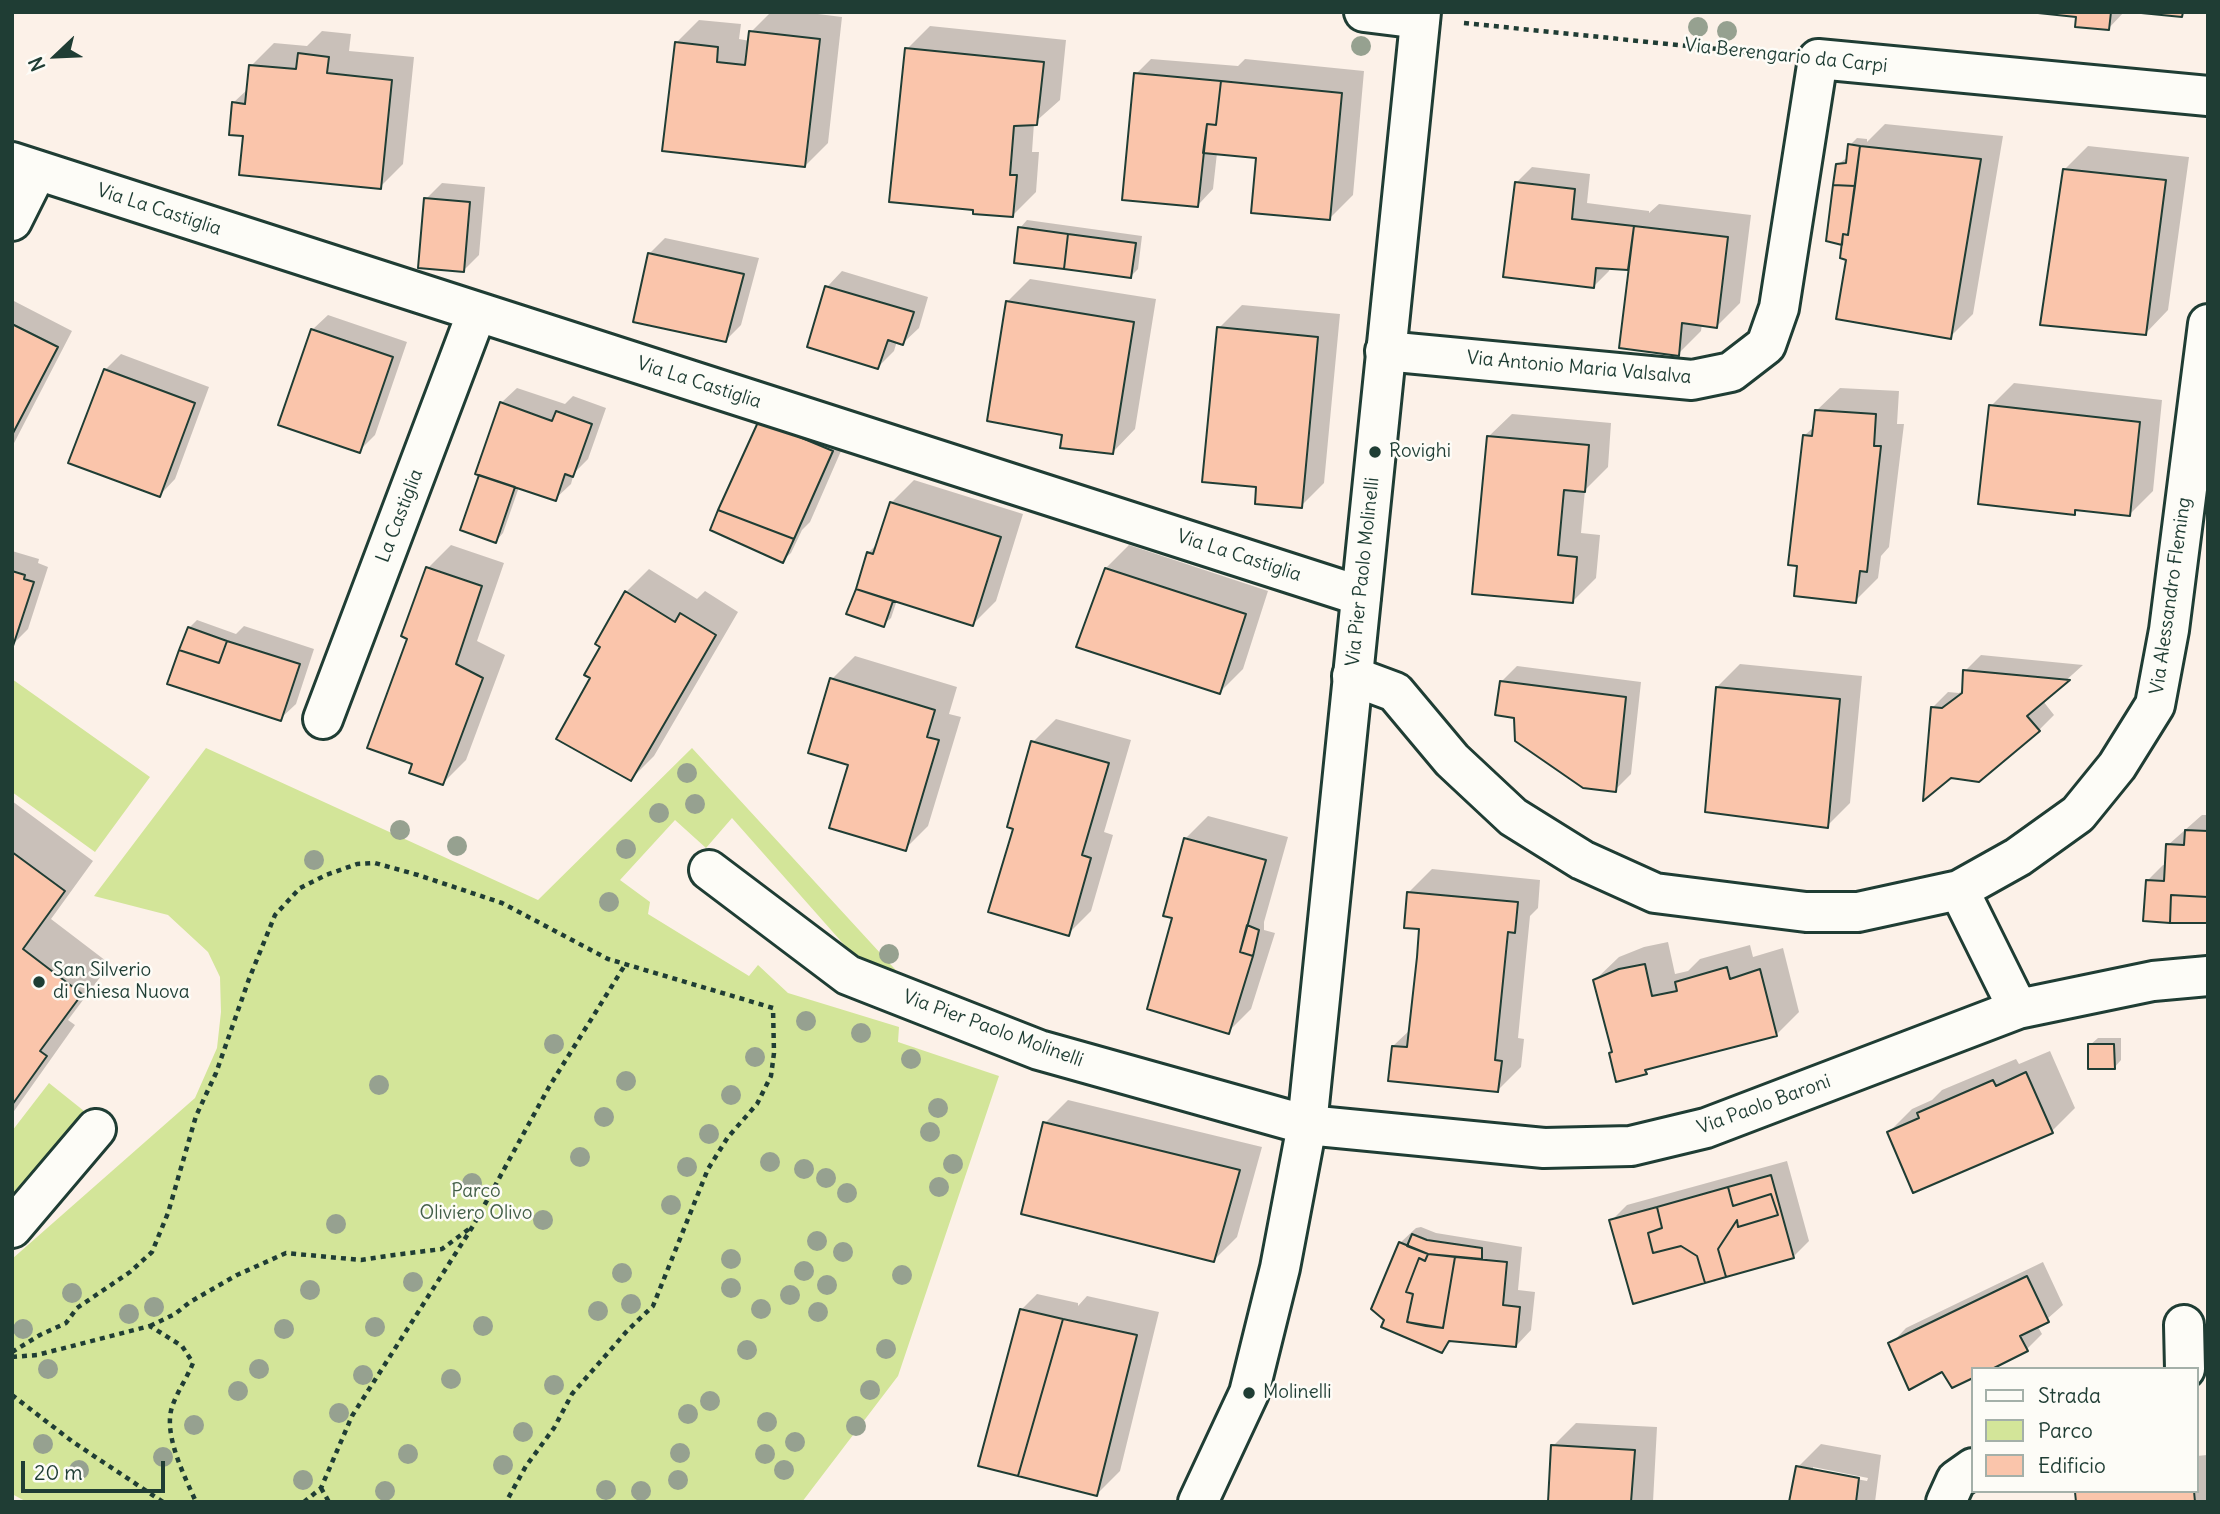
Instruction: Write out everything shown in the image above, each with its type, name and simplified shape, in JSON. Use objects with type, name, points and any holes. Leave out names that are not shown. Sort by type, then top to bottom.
[{"type":"street","points":[[1364,12],[1421,16]]},
{"type":"street","name":"Via Pier Paolo Molinelli","points":[[1198,1502],[1249,1393],[1280,1268],[1307,1125],[1421,16]]},
{"type":"street","name":"Via Berengario da Carpi","points":[[1818,59],[2208,96]]},
{"type":"street","name":"Via Antonio Maria Valsalva","points":[[1385,351],[1692,380],[1731,372],[1766,345],[1779,308],[1818,59]]},
{"type":"street","name":"Via La Castiglia","points":[[12,221],[24,166],[1361,596]]},
{"type":"street","name":"La Castiglia","points":[[323,719],[477,312]]},
{"type":"street","name":"Via Alessandro Fleming","points":[[1352,676],[1395,692],[1452,760],[1513,817],[1581,860],[1655,893],[1806,912],[1858,912],[1959,890],[2018,857],[2078,814],[2117,766],[2155,705],[2169,630],[2208,324]]},
{"type":"street","name":"Via Pier Paolo Molinelli","points":[[709,870],[848,975],[1039,1050],[1307,1125]]},
{"type":"street","points":[[1959,890],[2018,1009]]},
{"type":"street","name":"Via Paolo Baroni","points":[[1307,1125],[1544,1148],[1631,1146],[1706,1128],[2018,1009],[2153,981],[2208,976]]},
{"type":"street","points":[[12,1228],[96,1129]]},
{"type":"street","points":[[2184,1325],[2185,1367]]},
{"type":"street","points":[[1946,1502],[1956,1480],[1972,1469]]},
{"type":"path","name":"Via Berengario da Carpi","points":[[1421,16],[1818,59]]},
{"type":"path","points":[[12,1355],[40,1335],[66,1323],[77,1308],[130,1272],[152,1252],[168,1213],[196,1116],[216,1073],[275,915],[300,888],[347,868],[375,863],[418,875],[502,903],[608,959],[773,1008],[774,1053],[771,1076],[757,1104],[728,1137],[708,1168],[653,1306],[627,1331],[572,1394],[554,1428],[526,1466],[506,1502]]},
{"type":"path","points":[[303,1502],[321,1488],[352,1416],[473,1226],[549,1087],[625,965]]},
{"type":"path","points":[[12,1355],[37,1355],[150,1326],[175,1314],[190,1302],[237,1275],[286,1253],[361,1259],[442,1249],[473,1226]]},
{"type":"path","points":[[150,1326],[183,1346],[193,1363],[171,1411],[175,1451],[196,1502]]},
{"type":"path","points":[[12,1395],[73,1442],[163,1502]]},
{"type":"path","points":[[321,1488],[329,1502]]},
{"type":"green space","points":[[12,679],[150,777],[95,852],[12,792]]},
{"type":"green space","name":"Parco Oliviero Olivo","points":[[206,748],[538,900],[692,748],[904,979],[862,965],[732,818],[706,848],[675,820],[620,880],[650,902],[648,914],[749,976],[758,965],[788,993],[899,1027],[898,1042],[999,1076],[898,1376],[802,1502],[27,1502],[12,1494],[12,1259],[195,1098],[217,1048],[221,1012],[220,977],[208,952],[168,915],[94,896]]},
{"type":"green space","points":[[49,1083],[84,1111],[12,1203],[12,1131]]},
{"type":"building","points":[[2111,12],[2109,30],[2075,27],[2076,17],[2038,13]]},
{"type":"building","points":[[2131,12],[2183,12],[2182,17]]},
{"type":"building","points":[[749,31],[820,39],[805,167],[662,151],[675,42],[718,47],[717,62],[745,65]]},
{"type":"building","points":[[905,48],[1044,62],[1037,125],[1014,126],[1010,175],[1017,175],[1013,217],[973,214],[973,210],[889,202]]},
{"type":"building","points":[[298,53],[329,57],[327,73],[392,80],[381,189],[239,175],[243,136],[229,135],[232,102],[245,104],[249,65],[296,69]]},
{"type":"building","points":[[1134,73],[1221,81],[1216,125],[1207,124],[1198,207],[1122,200]]},
{"type":"building","points":[[1221,81],[1342,93],[1330,220],[1251,213],[1256,158],[1203,153],[1207,124],[1216,125]]},
{"type":"building","points":[[1848,144],[1860,146],[1855,186],[1833,185],[1836,164],[1846,163]]},
{"type":"building","points":[[1860,146],[1981,159],[1951,339],[1836,319],[1846,260],[1840,258],[1843,234],[1848,235]]},
{"type":"building","points":[[2063,169],[2166,180],[2146,335],[2040,325]]},
{"type":"building","points":[[1515,182],[1575,189],[1572,219],[1634,226],[1628,270],[1596,268],[1594,288],[1503,277]]},
{"type":"building","points":[[1833,185],[1855,186],[1848,235],[1843,234],[1842,245],[1826,241]]},
{"type":"building","points":[[424,198],[470,202],[464,272],[418,268]]},
{"type":"building","points":[[1634,226],[1728,237],[1717,328],[1682,323],[1679,356],[1619,348]]},
{"type":"building","points":[[1018,227],[1068,234],[1064,269],[1014,263]]},
{"type":"building","points":[[1068,234],[1136,243],[1131,278],[1064,269]]},
{"type":"building","points":[[648,253],[744,274],[726,342],[633,322]]},
{"type":"building","points":[[825,286],[914,312],[903,345],[888,340],[878,369],[807,347]]},
{"type":"building","points":[[1006,301],[1134,322],[1113,454],[1060,448],[1062,435],[987,421]]},
{"type":"building","points":[[12,324],[58,347],[12,435]]},
{"type":"building","points":[[1217,327],[1318,337],[1302,508],[1255,504],[1256,487],[1202,482]]},
{"type":"building","points":[[311,329],[393,357],[360,453],[278,425]]},
{"type":"building","points":[[104,369],[195,403],[160,497],[68,463]]},
{"type":"building","points":[[500,402],[552,421],[556,411],[592,424],[573,477],[565,474],[556,501],[475,474]]},
{"type":"building","points":[[1989,405],[2140,422],[2130,516],[2075,510],[2075,515],[1978,504]]},
{"type":"building","points":[[1815,410],[1876,414],[1874,446],[1881,446],[1867,572],[1860,571],[1856,603],[1794,596],[1797,566],[1788,565],[1803,435],[1812,436]]},
{"type":"building","points":[[759,420],[833,451],[794,539],[718,510]]},
{"type":"building","points":[[1487,436],[1589,445],[1585,492],[1564,490],[1558,555],[1577,557],[1573,603],[1472,594]]},
{"type":"building","points":[[479,475],[515,487],[496,543],[460,530]]},
{"type":"building","points":[[890,502],[1001,537],[973,626],[856,589],[867,552],[873,554]]},
{"type":"building","points":[[718,510],[794,539],[783,563],[710,530]]},
{"type":"building","points":[[426,567],[482,586],[456,664],[483,678],[443,785],[409,773],[412,764],[367,748],[407,639],[401,636]]},
{"type":"building","points":[[1105,568],[1246,614],[1220,694],[1076,647]]},
{"type":"building","points":[[12,571],[25,575],[24,579],[34,582],[13,646]]},
{"type":"building","points":[[856,589],[893,601],[884,627],[846,614]]},
{"type":"building","points":[[625,591],[675,622],[680,613],[716,635],[631,781],[556,739],[590,678],[584,675],[600,647],[595,644]]},
{"type":"building","points":[[188,627],[227,641],[219,663],[179,650]]},
{"type":"building","points":[[227,641],[300,664],[281,721],[167,684],[179,650],[219,663]]},
{"type":"building","points":[[1963,670],[2070,680],[2027,716],[2040,731],[1979,782],[1951,778],[1923,801],[1931,707],[1942,708],[1962,693]]},
{"type":"building","points":[[830,678],[935,710],[927,737],[939,740],[906,851],[829,828],[848,765],[808,753]]},
{"type":"building","points":[[1500,681],[1626,697],[1616,792],[1583,788],[1515,741],[1514,718],[1495,715]]},
{"type":"building","points":[[1716,687],[1840,699],[1828,828],[1705,812]]},
{"type":"building","points":[[1031,741],[1109,763],[1082,855],[1091,858],[1069,936],[988,912],[1013,829],[1007,827]]},
{"type":"building","points":[[2185,830],[2208,831],[2208,897],[2171,895],[2170,923],[2143,921],[2146,880],[2164,881],[2166,844],[2184,845]]},
{"type":"building","points":[[1184,838],[1266,860],[1240,952],[1253,956],[1229,1034],[1147,1009],[1172,918],[1163,916]]},
{"type":"building","name":"San Silverio di Chiesa Nuova","points":[[12,852],[65,891],[23,949],[82,994],[40,1051],[47,1056],[12,1105]]},
{"type":"building","points":[[1407,892],[1518,902],[1515,933],[1508,932],[1495,1060],[1502,1061],[1498,1092],[1388,1081],[1392,1046],[1407,1047],[1417,957],[1419,929],[1404,928]]},
{"type":"building","points":[[2171,895],[2208,897],[2208,923],[2170,923]]},
{"type":"building","points":[[1247,925],[1259,930],[1253,956],[1240,952]]},
{"type":"building","points":[[1645,964],[1652,996],[1677,991],[1675,982],[1727,967],[1730,979],[1760,969],[1777,1036],[1645,1070],[1647,1074],[1616,1082],[1609,1053],[1612,1052],[1593,980],[1619,969]]},
{"type":"building","points":[[2088,1044],[2114,1044],[2115,1069],[2088,1069]]},
{"type":"building","points":[[2026,1072],[2053,1133],[1913,1193],[1887,1132],[1919,1118],[1917,1113],[1993,1080],[1996,1086]]},
{"type":"building","points":[[1043,1122],[1240,1170],[1214,1262],[1021,1214]]},
{"type":"building","points":[[1771,1175],[1794,1258],[1726,1277],[1718,1249],[1737,1220],[1738,1227],[1778,1215],[1771,1194],[1733,1206],[1728,1187]]},
{"type":"building","points":[[1728,1187],[1733,1206],[1771,1194],[1778,1215],[1738,1227],[1737,1220],[1718,1249],[1726,1277],[1705,1283],[1697,1256],[1681,1246],[1653,1253],[1648,1233],[1662,1228],[1657,1207]]},
{"type":"building","points":[[1657,1207],[1662,1228],[1648,1233],[1653,1253],[1681,1246],[1697,1256],[1705,1283],[1633,1304],[1609,1220]]},
{"type":"building","points":[[1412,1234],[1427,1240],[1482,1248],[1482,1259],[1428,1254],[1407,1246]]},
{"type":"building","points":[[1399,1242],[1428,1254],[1425,1261],[1419,1258],[1406,1292],[1413,1294],[1407,1322],[1426,1326],[1443,1328],[1455,1257],[1507,1262],[1503,1305],[1520,1307],[1516,1347],[1449,1341],[1442,1353],[1381,1327],[1384,1320],[1371,1309]]},
{"type":"building","points":[[1428,1254],[1455,1257],[1443,1328],[1407,1322],[1413,1294],[1406,1292],[1419,1258],[1425,1261]]},
{"type":"building","points":[[2027,1276],[2049,1322],[2020,1336],[2028,1351],[1996,1367],[1972,1367],[1972,1378],[1952,1388],[1942,1372],[1909,1390],[1888,1343]]},
{"type":"building","points":[[1020,1309],[1063,1319],[1018,1476],[978,1466]]},
{"type":"building","points":[[1063,1319],[1137,1335],[1097,1496],[1018,1476]]},
{"type":"building","points":[[1551,1445],[1635,1450],[1631,1502],[1548,1502]]},
{"type":"building","points":[[1796,1466],[1859,1478],[1856,1502],[1789,1502]]},
{"type":"building","points":[[2075,1493],[2194,1493],[2195,1502],[2076,1502]]},
{"type":"place","name":"Rovighi","points":[[1375,452]]},
{"type":"place","name":"San Silverio di Chiesa Nuova","points":[[39,982]]},
{"type":"place","name":"Molinelli","points":[[1249,1393]]}]
